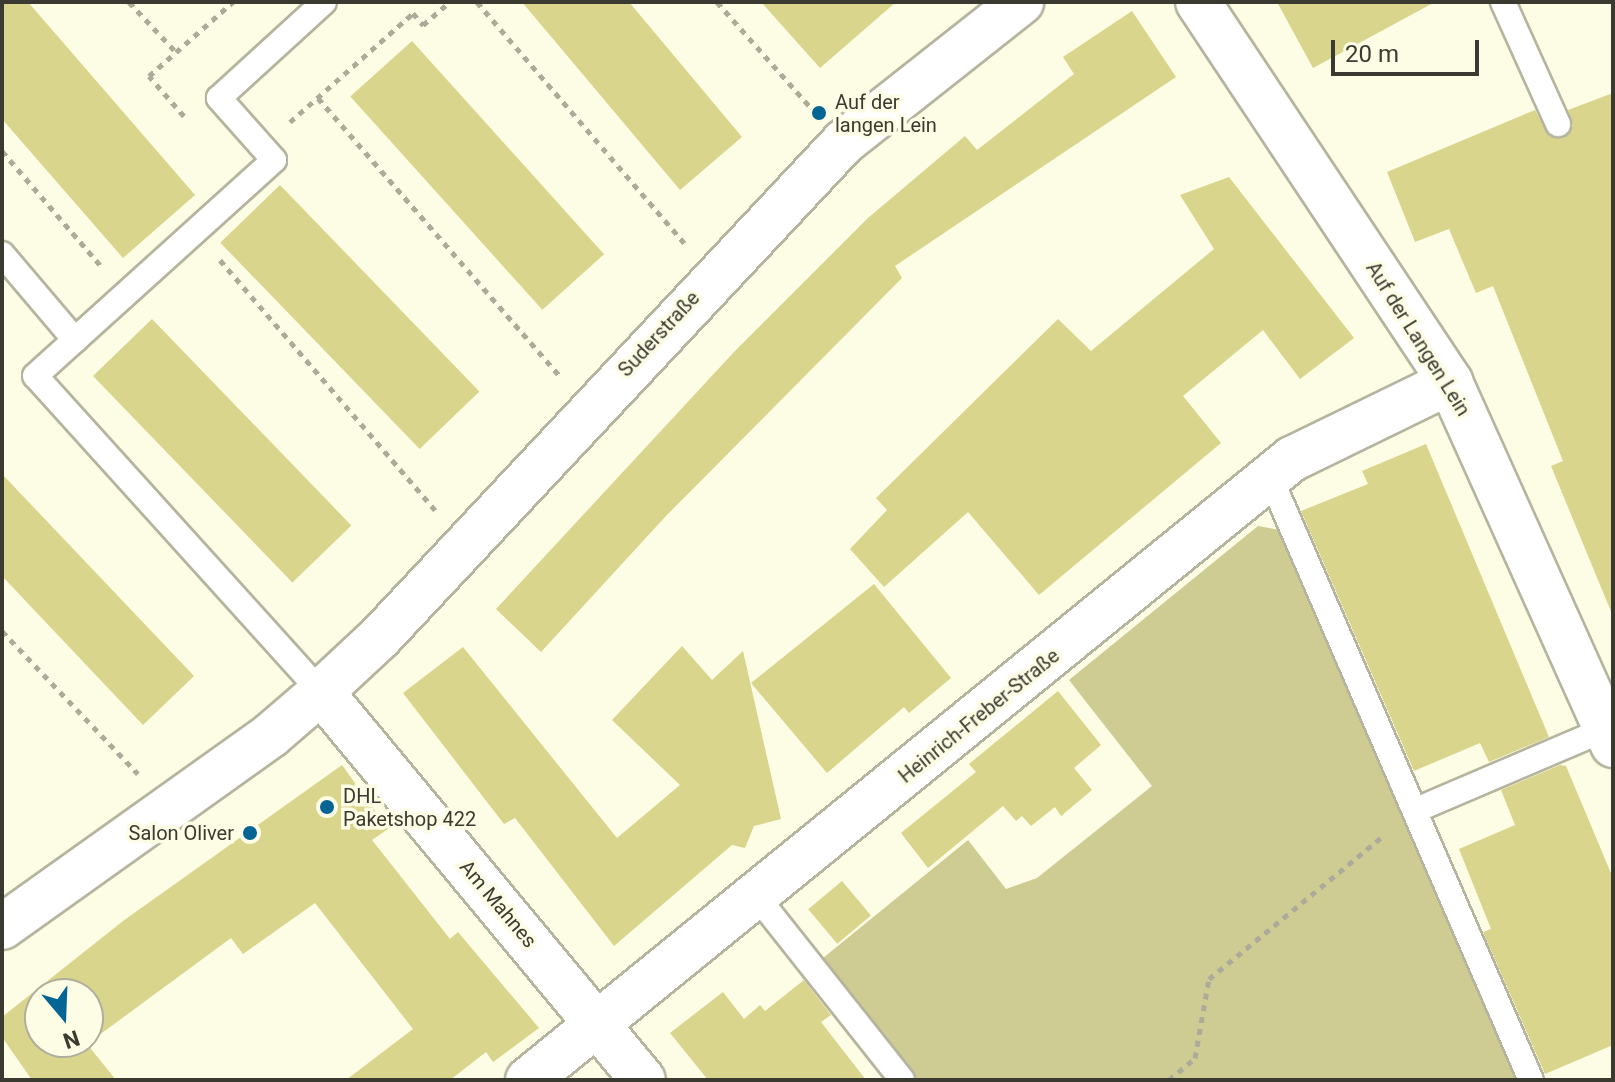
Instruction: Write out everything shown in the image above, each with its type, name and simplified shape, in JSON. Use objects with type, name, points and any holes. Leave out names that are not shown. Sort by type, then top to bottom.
[{"type":"street","name":"Suderstraße","points":[[2,927],[271,735],[321,692],[381,636],[844,142],[1021,2]]},
{"type":"street","name":"Auf der Langen Lein","points":[[1198,2],[1450,382],[1610,737]]},
{"type":"street","name":"Heinrich-Freber-Straße","points":[[528,1080],[758,898],[1292,459],[1450,382]]},
{"type":"street","name":"Am Mahnes","points":[[321,692],[643,1080]]},
{"type":"lane","points":[[321,692],[35,376],[274,160],[219,98],[324,2]]},
{"type":"lane","points":[[1503,2],[1558,124]]},
{"type":"lane","points":[[2,254],[75,340]]},
{"type":"lane","points":[[1270,477],[1531,1080]]},
{"type":"lane","points":[[1417,813],[1610,737]]},
{"type":"lane","points":[[758,898],[902,1080]]},
{"type":"path","points":[[129,2],[176,52]]},
{"type":"path","points":[[262,147],[413,13],[423,25],[449,2]]},
{"type":"path","points":[[477,2],[693,252]]},
{"type":"path","points":[[717,2],[823,122]]},
{"type":"path","points":[[318,98],[568,385]]},
{"type":"path","points":[[2,151],[125,294]]},
{"type":"path","points":[[196,231],[444,520]]},
{"type":"path","points":[[2,631],[147,783]]},
{"type":"path","points":[[1169,1080],[1195,1058],[1209,979],[1399,823],[1417,813]]},
{"type":"shaded area","points":[[1258,526],[1280,530],[1516,1080],[918,1080],[823,958],[968,840],[1006,889],[1037,878],[1152,786],[1069,680]]},
{"type":"building","points":[[2,2],[28,2],[195,195],[123,258],[2,119]]},
{"type":"building","points":[[522,2],[629,2],[742,137],[680,190]]},
{"type":"building","points":[[761,2],[896,2],[820,68]]},
{"type":"building","points":[[1277,2],[1435,2],[1313,68]]},
{"type":"building","points":[[1132,11],[1176,77],[895,266],[902,278],[665,517],[541,652],[496,609],[734,352],[868,218],[965,136],[977,150],[1074,74],[1063,57]]},
{"type":"building","points":[[412,41],[604,254],[542,310],[350,97]]},
{"type":"building","points":[[1613,93],[1612,614],[1551,466],[1563,461],[1493,286],[1476,293],[1449,229],[1415,242],[1387,172],[1535,110],[1549,136],[1563,138],[1573,126],[1568,110]]},
{"type":"building","points":[[1229,177],[1354,338],[1300,379],[1263,330],[1183,396],[1221,443],[1039,595],[968,512],[884,587],[850,549],[887,510],[876,498],[1058,319],[1091,351],[1214,249],[1180,195]]},
{"type":"building","points":[[280,185],[479,391],[420,449],[220,243]]},
{"type":"building","points":[[152,319],[351,525],[292,582],[93,376]]},
{"type":"building","points":[[1426,444],[1549,737],[1489,762],[1480,743],[1414,771],[1301,511],[1368,484],[1362,471]]},
{"type":"building","points":[[2,474],[194,676],[143,725],[2,576]]},
{"type":"building","points":[[874,584],[951,678],[909,713],[904,707],[827,773],[751,683]]},
{"type":"building","points":[[682,646],[712,680],[743,651],[781,819],[754,826],[745,848],[732,845],[614,946],[515,818],[504,824],[403,693],[463,647],[617,838],[680,785],[612,720]]},
{"type":"building","points":[[1058,691],[1101,745],[1074,768],[1092,790],[1061,816],[1055,807],[1031,826],[1022,816],[1016,821],[1003,806],[928,868],[901,833],[976,772],[969,764]]},
{"type":"building","points":[[342,765],[388,829],[372,840],[450,939],[458,932],[539,1028],[493,1062],[486,1052],[450,1080],[346,1080],[413,1029],[315,903],[243,954],[231,938],[104,1031],[104,978],[51,978],[123,921]]},
{"type":"building","points":[[1560,765],[1566,766],[1613,878],[1613,1045],[1545,1074],[1483,932],[1491,929],[1459,849],[1515,825],[1501,790]]},
{"type":"building","points":[[842,881],[871,915],[837,944],[808,909]]},
{"type":"building","points":[[804,980],[831,1015],[821,1022],[866,1080],[708,1080],[670,1033],[723,992],[744,1019],[760,1005],[765,1011]]},
{"type":"building","points":[[24,1000],[24,1058],[98,1058],[116,1080],[32,1080],[2,1037],[2,1017]]},
{"type":"place","name":"Auf der langen Lein","points":[[819,113]]},
{"type":"place","name":"DHL Paketshop 422","points":[[327,807]]},
{"type":"place","name":"Salon Oliver","points":[[250,833]]}]
